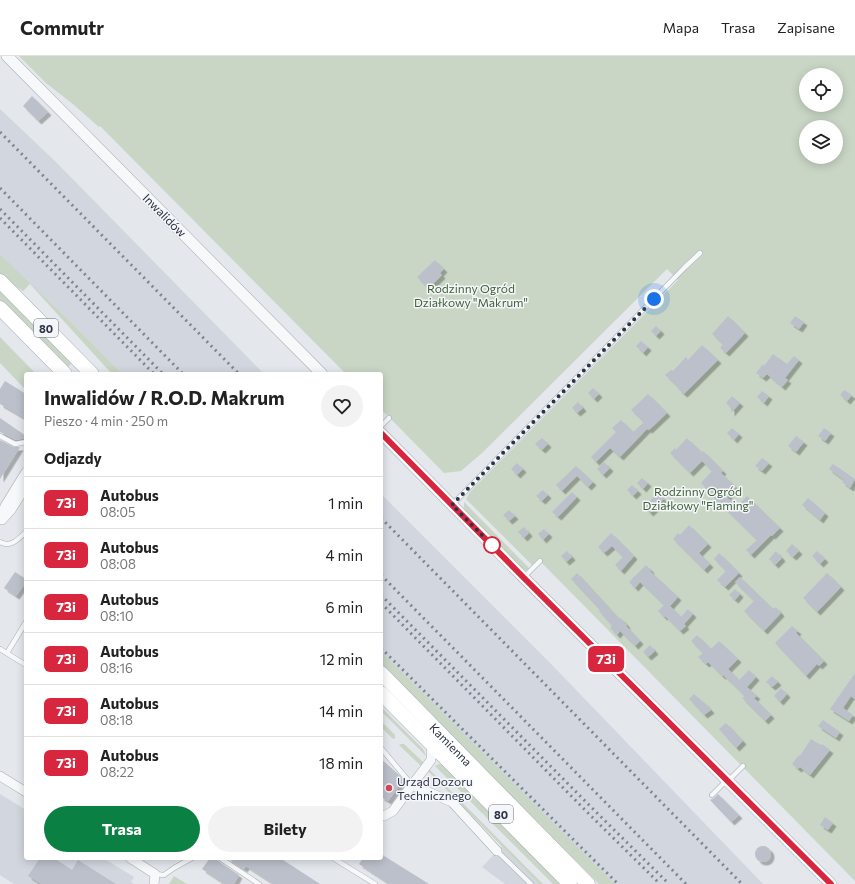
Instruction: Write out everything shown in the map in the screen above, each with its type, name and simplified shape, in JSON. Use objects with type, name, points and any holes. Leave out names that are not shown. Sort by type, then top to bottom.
[{"type":"main road","name":"80","points":[[0,281],[90,372]]},
{"type":"main road","name":"80","points":[[0,308],[63,372]]},
{"type":"main road","name":"Kamienna","points":[[383,675],[588,884]]},
{"type":"main road","name":"Kamienna","points":[[383,694],[570,884]]},
{"type":"street","name":"Inwalidów","points":[[8,56],[320,372]]},
{"type":"street","points":[[383,435],[831,884]]},
{"type":"street","points":[[0,519],[5,506],[24,475]]},
{"type":"street","points":[[0,523],[11,510],[24,489]]},
{"type":"street","points":[[384,816],[393,811],[431,760],[432,744]]},
{"type":"street","points":[[431,760],[446,759]]},
{"type":"street","points":[[0,776],[24,791]]},
{"type":"street","points":[[412,785],[452,802],[497,851]]},
{"type":"street","points":[[133,860],[155,874],[154,884]]},
{"type":"lane","points":[[452,505],[700,253]]},
{"type":"lane","points":[[383,424],[389,418]]},
{"type":"lane","points":[[0,436],[15,444],[24,442]]},
{"type":"lane","points":[[0,542],[7,545],[15,542],[24,534]]},
{"type":"lane","points":[[523,577],[540,561]]},
{"type":"lane","points":[[7,653],[24,625]]},
{"type":"lane","points":[[0,649],[24,664]]},
{"type":"lane","points":[[383,750],[412,785]]},
{"type":"lane","points":[[712,795],[743,766]]},
{"type":"lane","points":[[497,851],[532,884]]},
{"type":"lane","points":[[155,874],[164,875],[186,860]]},
{"type":"lane","points":[[223,860],[259,884]]},
{"type":"lane","points":[[336,860],[374,884]]},
{"type":"shaded area","points":[[0,109],[55,161],[262,372],[120,372],[0,254]]},
{"type":"shaded area","points":[[383,496],[554,667],[763,884],[615,884],[383,653]]},
{"type":"shaded area","points":[[0,794],[24,809],[24,860],[106,860],[134,877],[131,882],[134,884],[14,884],[0,875]]},
{"type":"shaded area","points":[[502,846],[539,884],[505,884],[482,867]]},
{"type":"green space","points":[[19,56],[855,56],[855,881],[538,559],[532,565],[466,499],[470,492],[678,280],[667,269],[482,453],[461,471],[444,473],[383,411],[383,372],[344,372],[100,126],[99,127],[46,83]]},
{"type":"green space","points":[[0,254],[120,372],[110,372],[30,284],[23,291],[6,280],[0,274]]},
{"type":"green space","points":[[0,288],[73,362],[67,368],[0,300]]},
{"type":"green space","points":[[0,337],[34,372],[24,372],[24,388],[0,363]]},
{"type":"green space","points":[[464,502],[529,568],[527,570],[524,570],[468,514],[464,508]]},
{"type":"green space","points":[[383,653],[615,884],[599,884],[383,666]]},
{"type":"green space","points":[[383,709],[423,749],[426,756],[383,713]]},
{"type":"green space","points":[[383,723],[395,735],[395,738],[393,739],[383,729]]},
{"type":"green space","points":[[404,744],[424,763],[421,766],[399,745]]},
{"type":"green space","points":[[439,764],[443,765],[564,884],[553,884],[435,766]]},
{"type":"green space","points":[[430,770],[543,884],[539,884],[428,771]]},
{"type":"green space","points":[[174,876],[187,884],[169,884]]},
{"type":"building","points":[[32,96],[48,112],[38,121],[23,106]]},
{"type":"building","points":[[435,260],[444,269],[440,273],[442,275],[432,285],[430,283],[427,287],[417,277]]},
{"type":"building","points":[[728,316],[745,333],[726,353],[720,348],[723,344],[712,334]]},
{"type":"building","points":[[795,316],[804,322],[799,329],[790,323]]},
{"type":"building","points":[[656,326],[661,331],[656,336],[651,331]]},
{"type":"building","points":[[641,341],[648,347],[643,353],[636,346]]},
{"type":"building","points":[[702,345],[718,360],[684,394],[665,375],[671,370],[673,371],[686,357],[688,360]]},
{"type":"building","points":[[773,354],[787,364],[794,356],[799,360],[785,378],[788,380],[782,387],[767,374],[763,378],[756,373],[763,364],[764,366]]},
{"type":"building","points":[[5,381],[24,393],[24,418],[0,404],[0,389]]},
{"type":"building","points":[[593,388],[599,394],[594,399],[588,393]]},
{"type":"building","points":[[844,390],[852,395],[847,401],[840,395]]},
{"type":"building","points":[[762,391],[769,396],[764,403],[757,397]]},
{"type":"building","points":[[648,394],[667,413],[649,430],[647,429],[620,457],[610,448],[596,462],[591,457],[616,432],[612,428],[621,420],[633,432],[644,422],[631,410]]},
{"type":"building","points":[[732,396],[740,403],[731,413],[731,408],[726,403]]},
{"type":"building","points":[[578,402],[583,408],[577,413],[572,408]]},
{"type":"building","points":[[0,418],[24,435],[24,438],[16,440],[0,432]]},
{"type":"building","points":[[732,428],[739,434],[734,440],[727,433]]},
{"type":"building","points":[[824,428],[831,433],[825,441],[818,436]]},
{"type":"building","points":[[796,436],[804,442],[796,452],[788,446]]},
{"type":"building","points":[[542,438],[548,444],[542,450],[535,444]]},
{"type":"building","points":[[687,438],[701,452],[703,451],[723,471],[721,473],[736,487],[727,497],[737,507],[747,496],[780,528],[751,555],[746,550],[757,540],[712,496],[713,495],[701,483],[712,471],[702,461],[690,473],[670,453],[675,448],[676,450]]},
{"type":"building","points":[[0,440],[14,447],[20,447],[0,479]]},
{"type":"building","points":[[762,458],[769,463],[762,471],[755,466]]},
{"type":"building","points":[[604,462],[610,468],[603,475],[597,469]]},
{"type":"building","points":[[517,463],[523,469],[517,475],[511,469]]},
{"type":"building","points":[[833,464],[855,479],[850,488],[842,482],[844,480],[829,469]]},
{"type":"building","points":[[576,466],[593,482],[588,487],[577,476],[562,491],[556,485]]},
{"type":"building","points":[[642,478],[648,483],[643,489],[637,483]]},
{"type":"building","points":[[632,485],[638,491],[633,496],[627,490]]},
{"type":"building","points":[[543,490],[548,495],[542,501],[536,496]]},
{"type":"building","points":[[572,492],[577,497],[558,517],[552,512]]},
{"type":"building","points":[[658,493],[664,499],[650,513],[644,507]]},
{"type":"building","points":[[808,498],[825,513],[820,520],[802,505]]},
{"type":"building","points":[[509,510],[515,516],[509,521],[503,515]]},
{"type":"building","points":[[689,525],[708,544],[699,553],[710,564],[704,570],[673,539],[678,533],[680,535]]},
{"type":"building","points":[[524,527],[529,533],[524,538],[518,532]]},
{"type":"building","points":[[544,529],[549,534],[543,540],[538,534]]},
{"type":"building","points":[[611,533],[634,556],[621,571],[615,565],[623,557],[612,546],[604,553],[598,547]]},
{"type":"building","points":[[792,544],[799,551],[793,557],[786,551]]},
{"type":"building","points":[[567,551],[572,557],[566,562],[561,556]]},
{"type":"building","points":[[776,551],[782,558],[775,565],[769,559]]},
{"type":"building","points":[[817,551],[825,559],[820,564],[812,556]]},
{"type":"building","points":[[719,553],[739,573],[725,587],[717,580],[726,571],[714,559]]},
{"type":"building","points":[[646,565],[651,570],[650,571],[678,597],[670,606],[681,617],[688,609],[693,614],[684,624],[686,626],[680,631],[658,611],[664,605],[640,582],[635,588],[629,582]]},
{"type":"building","points":[[15,572],[24,578],[24,585],[16,596],[4,588]]},
{"type":"building","points":[[577,573],[619,619],[621,618],[627,625],[626,626],[640,641],[635,646],[620,631],[617,635],[610,628],[612,626],[599,611],[600,610],[571,579]]},
{"type":"building","points":[[827,573],[841,587],[817,612],[803,598]]},
{"type":"building","points":[[740,577],[773,609],[776,607],[781,613],[764,631],[744,611],[754,601],[735,582]]},
{"type":"building","points":[[735,589],[740,594],[735,600],[729,595]]},
{"type":"building","points":[[792,626],[798,631],[796,633],[824,661],[819,666],[817,664],[806,676],[775,643]]},
{"type":"building","points":[[697,635],[711,649],[719,641],[738,659],[728,669],[739,680],[749,670],[756,677],[747,687],[757,696],[754,698],[771,715],[765,721],[742,698],[745,696],[708,662],[706,664],[698,657],[703,653],[691,641]]},
{"type":"building","points":[[650,645],[655,651],[648,657],[643,652]]},
{"type":"building","points":[[855,673],[855,699],[851,696],[843,708],[853,715],[849,721],[830,709]]},
{"type":"building","points":[[772,676],[778,682],[772,687],[766,682]]},
{"type":"building","points":[[781,688],[787,694],[780,702],[774,696]]},
{"type":"building","points":[[694,694],[711,710],[704,715],[689,699]]},
{"type":"building","points":[[823,720],[840,732],[836,738],[818,726]]},
{"type":"building","points":[[726,723],[743,741],[736,748],[719,729]]},
{"type":"building","points":[[811,739],[830,750],[810,775],[800,767],[798,769],[792,764],[799,755],[800,756]]},
{"type":"building","name":"Urząd Dozoru Technicznego","points":[[383,761],[403,780],[388,801],[383,798]]},
{"type":"building","points":[[718,794],[739,815],[731,822],[710,800]]},
{"type":"building","points":[[825,817],[833,823],[828,830],[820,825]]},
{"type":"building","points":[[763,846],[769,848],[771,854],[769,860],[763,862],[757,860],[755,854],[757,848]]},
{"type":"building","points":[[383,855],[429,884],[390,884],[359,864],[362,860],[383,860]]},
{"type":"building","points":[[39,860],[57,860],[72,870],[78,860],[116,884],[41,884],[28,876]]},
{"type":"building","points":[[209,860],[217,860],[239,875],[234,884],[225,884],[202,869]]},
{"type":"building","points":[[230,860],[283,860],[320,884],[274,884],[246,866],[244,869]]},
{"type":"railway","points":[[0,132],[237,372]]},
{"type":"railway","points":[[0,188],[181,372]]},
{"type":"railway","points":[[0,209],[161,372]]},
{"type":"railway","points":[[0,218],[152,372]]},
{"type":"railway","points":[[383,520],[742,884]]},
{"type":"railway","points":[[383,577],[686,884]]},
{"type":"railway","points":[[383,597],[669,884]]},
{"type":"railway","points":[[383,605],[660,884]]},
{"type":"railway","points":[[383,650],[618,884]]},
{"type":"bus line","name":"73i","points":[[383,435],[831,884]]},
{"type":"place","name":"Urząd Dozoru Technicznego","points":[[389,788]]},
{"type":"route","points":[[492,545],[452,505],[654,299]]},
{"type":"park label","name":"Rodzinny Ogród Działkowy \"Makrum\"","points":[[471,295]]},
{"type":"park label","name":"Rodzinny Ogród Działkowy \"Flaming\"","points":[[698,498]]}]
